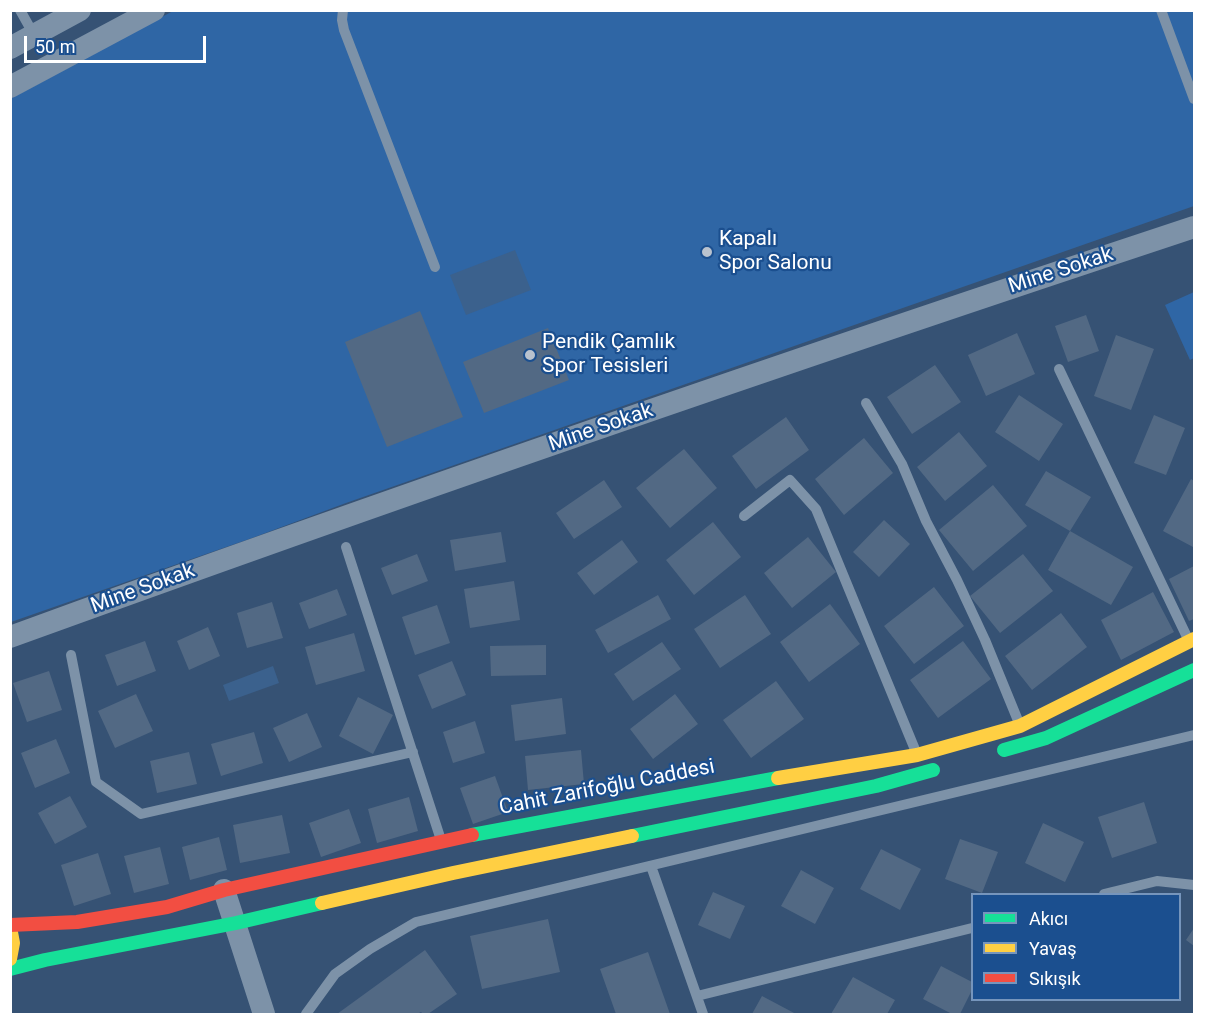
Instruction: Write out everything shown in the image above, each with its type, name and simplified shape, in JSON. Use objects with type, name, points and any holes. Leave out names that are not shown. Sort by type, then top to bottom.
[{"type":"main road","name":"Cahit Zarifoğlu Caddesi","points":[[10,926],[77,922],[167,907],[224,891],[441,841],[741,784],[917,755],[1020,726],[1192,641]]},
{"type":"main road","points":[[989,754],[1046,738],[1194,670]]},
{"type":"main road","points":[[10,969],[45,960],[236,923],[453,873],[876,786],[944,767]]},
{"type":"main road","points":[[10,926],[14,937],[14,949],[10,958]]},
{"type":"street","points":[[10,48],[80,10]]},
{"type":"street","points":[[10,87],[154,10]]},
{"type":"street","name":"Mine Sokak","points":[[10,637],[743,379],[1194,227]]},
{"type":"street","points":[[224,891],[264,1014]]},
{"type":"lane","points":[[20,10],[34,35]]},
{"type":"lane","points":[[343,10],[344,30],[435,267]]},
{"type":"lane","points":[[1161,10],[1194,99]]},
{"type":"lane","points":[[1059,369],[1192,641]]},
{"type":"lane","points":[[866,403],[902,464],[926,521],[985,640],[1020,726]]},
{"type":"lane","points":[[744,516],[790,480],[816,509],[917,755]]},
{"type":"lane","points":[[346,547],[441,841]]},
{"type":"lane","points":[[70,655],[96,782],[141,814],[413,752]]},
{"type":"lane","points":[[306,1014],[335,974],[370,949],[416,922],[1194,735]]},
{"type":"lane","points":[[651,866],[703,1014]]},
{"type":"lane","points":[[1108,893],[1157,881],[1194,885]]},
{"type":"lane","points":[[697,996],[971,927]]},
{"type":"shaded area","name":"Pendik Çamlık Spor Tesisleri","points":[[173,11],[1194,11],[1194,206],[11,622],[10,99]]},
{"type":"shaded area","points":[[515,250],[531,290],[466,315],[450,275]]},
{"type":"shaded area","points":[[1194,292],[1194,358],[1190,360],[1165,305]]},
{"type":"shaded area","points":[[273,666],[279,683],[229,701],[223,685]]},
{"type":"building","points":[[420,311],[463,417],[387,447],[345,342]]},
{"type":"building","points":[[1086,315],[1099,351],[1068,362],[1055,326]]},
{"type":"building","points":[[548,328],[569,380],[484,413],[463,362]]},
{"type":"building","points":[[1017,333],[1035,374],[986,396],[968,355]]},
{"type":"building","points":[[1116,335],[1154,349],[1131,410],[1094,396]]},
{"type":"building","points":[[935,365],[961,402],[912,434],[887,397]]},
{"type":"building","points":[[1019,395],[1063,424],[1039,461],[995,432]]},
{"type":"building","points":[[1154,415],[1185,428],[1166,475],[1134,463]]},
{"type":"building","points":[[786,417],[809,450],[756,489],[732,456]]},
{"type":"building","points":[[959,432],[987,466],[945,501],[917,467]]},
{"type":"building","points":[[864,438],[893,473],[844,515],[815,479]]},
{"type":"building","points":[[684,449],[717,488],[670,528],[636,488]]},
{"type":"building","points":[[1046,471],[1091,497],[1070,531],[1025,505]]},
{"type":"building","points":[[1191,479],[1194,481],[1193,547],[1163,531]]},
{"type":"building","points":[[604,480],[622,507],[574,539],[556,513]]},
{"type":"building","points":[[993,485],[1027,526],[973,571],[939,530]]},
{"type":"building","points":[[884,520],[910,544],[879,577],[853,552]]},
{"type":"building","points":[[713,522],[741,557],[694,595],[666,560]]},
{"type":"building","points":[[1070,531],[1133,567],[1111,605],[1048,570]]},
{"type":"building","points":[[501,532],[506,562],[455,571],[450,540]]},
{"type":"building","points":[[808,537],[836,572],[792,608],[764,573]]},
{"type":"building","points":[[622,540],[638,562],[594,595],[577,573]]},
{"type":"building","points":[[417,554],[428,581],[392,595],[381,568]]},
{"type":"building","points":[[1023,554],[1053,591],[1000,633],[970,596]]},
{"type":"building","points":[[1194,566],[1194,619],[1189,621],[1169,579]]},
{"type":"building","points":[[514,581],[520,620],[470,628],[464,589]]},
{"type":"building","points":[[934,587],[964,626],[914,664],[884,626]]},
{"type":"building","points":[[337,589],[347,615],[309,629],[299,603]]},
{"type":"building","points":[[1153,592],[1174,632],[1121,660],[1101,620]]},
{"type":"building","points":[[658,595],[671,619],[608,653],[595,630]]},
{"type":"building","points":[[745,595],[771,634],[720,668],[694,629]]},
{"type":"building","points":[[272,602],[283,638],[247,648],[237,613]]},
{"type":"building","points":[[830,604],[860,644],[809,682],[780,642]]},
{"type":"building","points":[[437,605],[450,643],[415,655],[402,617]]},
{"type":"building","points":[[1061,613],[1087,647],[1032,690],[1005,656]]},
{"type":"building","points":[[208,627],[220,656],[189,670],[177,641]]},
{"type":"building","points":[[354,633],[365,671],[316,685],[305,647]]},
{"type":"building","points":[[145,641],[156,671],[117,686],[105,655]]},
{"type":"building","points":[[963,641],[991,679],[938,718],[910,680]]},
{"type":"building","points":[[662,642],[681,669],[633,701],[614,674]]},
{"type":"building","points":[[546,645],[546,675],[491,676],[490,646]]},
{"type":"building","points":[[452,661],[466,695],[432,709],[418,675]]},
{"type":"building","points":[[49,671],[62,710],[27,722],[13,683]]},
{"type":"building","points":[[776,681],[804,719],[751,758],[723,720]]},
{"type":"building","points":[[136,694],[153,731],[115,748],[98,711]]},
{"type":"building","points":[[675,694],[698,724],[653,759],[630,729]]},
{"type":"building","points":[[358,697],[393,715],[373,754],[339,736]]},
{"type":"building","points":[[562,698],[566,734],[515,741],[511,705]]},
{"type":"building","points":[[307,713],[322,747],[289,762],[273,728]]},
{"type":"building","points":[[475,721],[485,753],[453,763],[443,732]]},
{"type":"building","points":[[254,732],[263,763],[221,776],[211,744]]},
{"type":"building","points":[[56,739],[70,773],[35,788],[21,753]]},
{"type":"building","points":[[581,750],[584,784],[528,790],[525,756]]},
{"type":"building","points":[[189,752],[197,784],[157,793],[150,761]]},
{"type":"building","points":[[495,776],[508,812],[473,824],[460,788]]},
{"type":"building","points":[[70,796],[87,827],[55,844],[38,813]]},
{"type":"building","points":[[409,797],[418,831],[377,843],[368,809]]},
{"type":"building","points":[[1144,802],[1157,843],[1112,858],[1098,817]]},
{"type":"building","points":[[349,809],[361,843],[321,857],[309,823]]},
{"type":"building","points":[[282,815],[290,853],[240,863],[233,825]]},
{"type":"building","points":[[1043,823],[1084,842],[1065,882],[1025,863]]},
{"type":"building","points":[[219,837],[227,870],[190,880],[182,847]]},
{"type":"building","points":[[960,839],[998,852],[982,893],[945,879]]},
{"type":"building","points":[[160,847],[169,884],[134,893],[124,856]]},
{"type":"building","points":[[881,849],[921,869],[900,910],[860,889]]},
{"type":"building","points":[[98,853],[111,894],[74,906],[61,865]]},
{"type":"building","points":[[801,870],[834,888],[815,924],[781,906]]},
{"type":"building","points":[[713,892],[745,906],[730,939],[698,925]]},
{"type":"building","points":[[548,919],[560,972],[482,989],[470,936]]},
{"type":"building","points":[[1194,928],[1194,946],[1186,940]]},
{"type":"building","points":[[425,950],[457,994],[428,1014],[421,1012],[417,1014],[337,1014]]},
{"type":"building","points":[[648,952],[670,1014],[616,1014],[600,969]]},
{"type":"building","points":[[941,966],[971,981],[971,992],[960,1014],[952,1014],[923,999]]},
{"type":"building","points":[[853,977],[895,1000],[887,1014],[831,1014]]},
{"type":"building","points":[[762,996],[796,1014],[752,1014]]},
{"type":"traffic: fast","points":[[1004,750],[1046,738],[1194,670]]},
{"type":"traffic: fast","points":[[632,836],[876,786],[933,770]]},
{"type":"traffic: fast","points":[[472,835],[778,778]]},
{"type":"traffic: fast","points":[[10,969],[322,903]]},
{"type":"traffic: slow","points":[[778,778],[917,755],[1020,726],[1194,639]]},
{"type":"traffic: slow","points":[[322,903],[632,836]]},
{"type":"traffic: slow","points":[[10,927],[13,943],[10,959]]},
{"type":"traffic: jam","points":[[10,925],[77,922],[167,907],[224,890],[472,835]]},
{"type":"place","name":"Kapalı Spor Salonu","points":[[707,252]]},
{"type":"place","name":"Pendik Çamlık Spor Tesisleri","points":[[530,355]]}]
